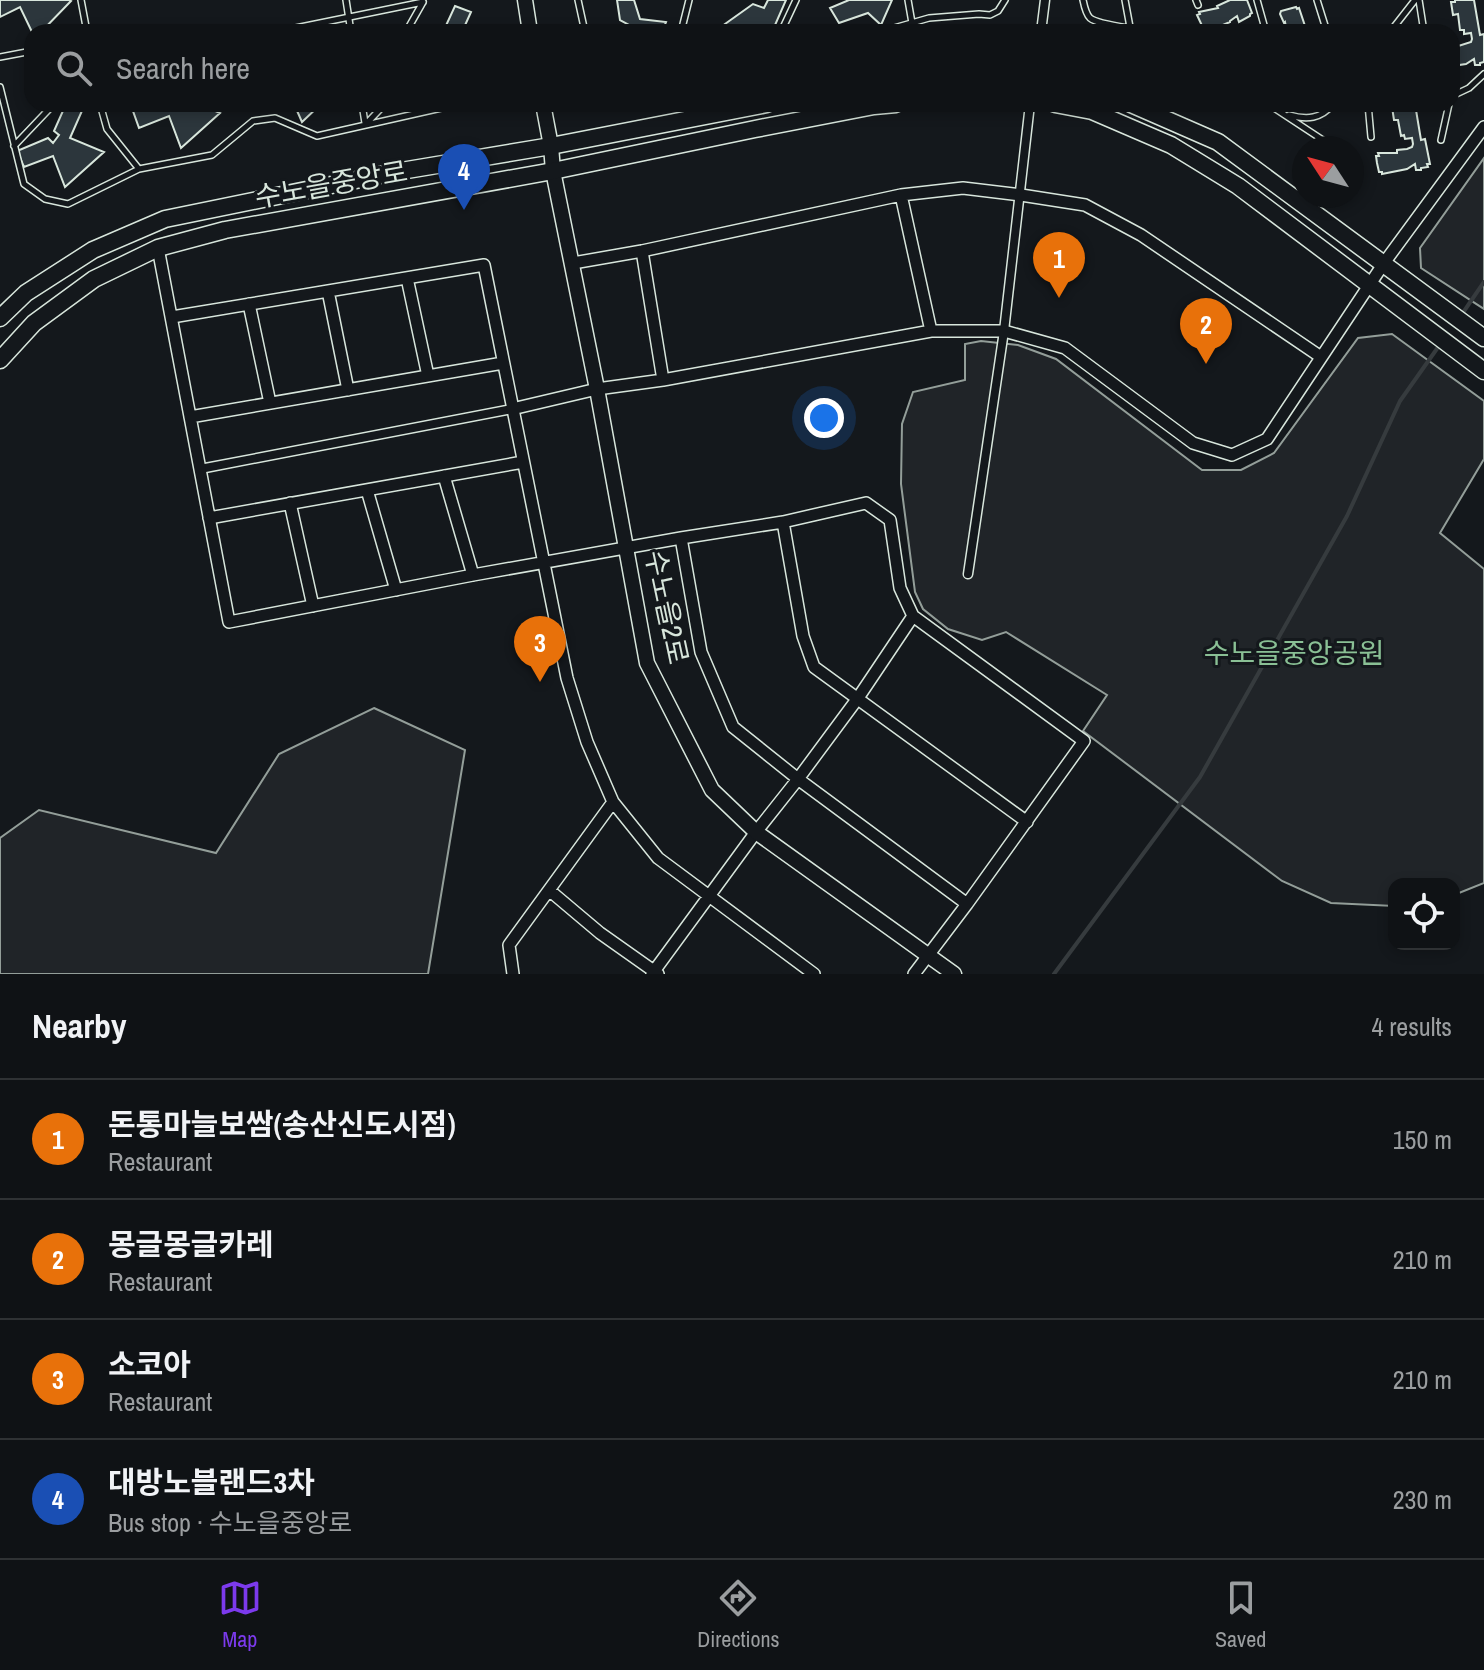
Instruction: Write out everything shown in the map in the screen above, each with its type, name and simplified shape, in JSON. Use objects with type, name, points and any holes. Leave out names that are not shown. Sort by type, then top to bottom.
[{"type":"main road","name":"수노을중앙로","points":[[0,318],[26,293],[93,250],[165,219],[395,172],[726,112]]},
{"type":"main road","name":"수노을중앙로","points":[[0,360],[34,323],[94,279],[158,248],[225,230],[553,171],[842,112]]},
{"type":"main road","points":[[1094,112],[1171,145],[1238,186],[1477,366]]},
{"type":"main road","points":[[1149,112],[1218,142],[1484,338]]},
{"type":"street","points":[[525,0],[529,24]]},
{"type":"street","points":[[1042,24],[1045,0]]},
{"type":"street","name":"수노을2로","points":[[545,112],[553,171],[647,663],[712,790],[756,832],[954,974]]},
{"type":"street","points":[[968,574],[1004,331],[1029,112]]},
{"type":"street","points":[[200,469],[512,409],[597,389],[663,380],[931,331],[1004,331],[1065,348],[1193,443],[1232,455],[1267,439],[1384,263],[1484,127]]},
{"type":"street","points":[[573,263],[901,195],[963,188],[1021,195],[1085,205],[1127,227],[1321,357]]},
{"type":"street","points":[[901,195],[931,331]]},
{"type":"street","points":[[158,248],[229,622],[473,575],[783,522],[866,503],[890,520],[900,588],[913,616],[1084,741],[914,974]]},
{"type":"street","points":[[642,251],[663,380]]},
{"type":"street","points":[[172,317],[484,265],[567,678],[587,742],[613,802],[658,858],[814,974]]},
{"type":"street","points":[[407,278],[428,376]]},
{"type":"street","points":[[328,291],[348,390]]},
{"type":"street","points":[[249,304],[270,403]]},
{"type":"street","points":[[190,417],[503,363]]},
{"type":"street","points":[[209,518],[523,462]]},
{"type":"street","points":[[444,476],[473,575]]},
{"type":"street","points":[[367,490],[396,590]]},
{"type":"street","points":[[290,503],[313,606]]},
{"type":"street","points":[[783,522],[803,636],[814,667],[1027,822]]},
{"type":"street","points":[[681,538],[701,652],[733,727],[967,904]]},
{"type":"street","points":[[549,890],[654,973],[708,896],[858,698],[913,616]]},
{"type":"street","points":[[513,974],[509,945],[613,802]]},
{"type":"lane","points":[[81,0],[86,24]]},
{"type":"lane","points":[[346,0],[350,24]]},
{"type":"lane","points":[[578,0],[583,24]]},
{"type":"lane","points":[[683,24],[689,0]]},
{"type":"lane","points":[[785,24],[796,0]]},
{"type":"lane","points":[[908,0],[912,23]]},
{"type":"lane","points":[[908,24],[929,18],[990,15],[998,11],[1005,0]]},
{"type":"lane","points":[[1083,0],[1090,18],[1104,24]]},
{"type":"lane","points":[[1125,0],[1129,24]]},
{"type":"lane","points":[[1257,0],[1264,24]]},
{"type":"lane","points":[[1317,0],[1324,24]]},
{"type":"lane","points":[[1397,24],[1417,0]]},
{"type":"lane","points":[[1417,0],[1422,24]]},
{"type":"lane","points":[[321,24],[424,1]]},
{"type":"lane","points":[[411,24],[424,1]]},
{"type":"lane","points":[[0,57],[24,52]]},
{"type":"lane","points":[[1460,92],[1484,74]]},
{"type":"lane","points":[[0,87],[24,184],[45,199],[68,204],[139,169],[212,155],[253,121],[275,118],[317,136],[422,112]]},
{"type":"lane","points":[[14,146],[46,112]]},
{"type":"lane","points":[[102,112],[107,129],[139,169]]},
{"type":"lane","points":[[364,112],[366,124]]},
{"type":"lane","points":[[366,124],[377,112]]},
{"type":"lane","points":[[1280,112],[1302,118],[1327,112]]},
{"type":"lane","points":[[1280,112],[1317,136]]},
{"type":"lane","points":[[1369,112],[1371,137]]},
{"type":"lane","points":[[1441,140],[1447,112]]},
{"type":"green space","points":[[1484,158],[1484,309],[1421,268],[1420,248]]},
{"type":"green space","name":"수노을중앙공원","points":[[1392,334],[1484,401],[1484,459],[1440,533],[1484,569],[1484,883],[1460,893],[1460,878],[1388,878],[1388,906],[1331,903],[1282,881],[1083,731],[1107,695],[1006,632],[982,640],[948,629],[923,609],[915,592],[901,484],[902,424],[913,392],[965,380],[965,344],[981,341],[1018,345],[1056,359],[1202,470],[1241,470],[1274,453],[1358,338]]},
{"type":"green space","points":[[374,708],[465,750],[428,974],[0,974],[0,838],[39,810],[216,853],[279,754]]},
{"type":"building","points":[[0,0],[71,1],[49,24],[28,24],[20,7],[0,17]]},
{"type":"building","points":[[617,0],[634,0],[640,19],[666,22],[627,24],[620,20]]},
{"type":"building","points":[[768,0],[786,0],[776,24],[725,24],[753,4],[764,8]]},
{"type":"building","points":[[849,0],[892,0],[881,24],[868,13],[839,23],[830,8]]},
{"type":"building","points":[[1230,0],[1247,0],[1252,13],[1239,22],[1237,16],[1225,24],[1201,24],[1197,15],[1199,12]]},
{"type":"building","points":[[1474,0],[1480,35],[1484,34],[1484,62],[1480,65],[1475,65],[1474,59],[1460,65],[1460,45],[1472,39],[1471,33],[1464,34],[1464,30],[1460,30],[1458,14],[1453,15],[1451,2]]},
{"type":"building","points":[[455,6],[471,12],[466,24],[447,24]]},
{"type":"building","points":[[1299,8],[1304,24],[1285,24],[1281,11]]},
{"type":"building","points":[[62,112],[81,112],[70,138],[104,152],[65,187],[53,156],[24,167],[17,151],[48,138],[53,143],[59,135],[54,131]]},
{"type":"building","points":[[133,112],[220,113],[181,148],[169,116],[139,128]]},
{"type":"building","points":[[298,112],[313,112],[302,122]]},
{"type":"building","points":[[1393,112],[1416,112],[1421,140],[1425,139],[1428,167],[1416,170],[1415,164],[1407,169],[1379,172],[1378,153],[1397,153],[1397,150],[1407,149],[1413,144],[1412,138],[1401,136],[1398,120],[1394,120]]},
{"type":"waterway","points":[[1460,317],[1484,282]]},
{"type":"waterway","points":[[1054,974],[1200,777],[1347,516],[1400,401],[1441,343]]},
{"type":"place","name":"대방노블랜드3차","points":[[464,210]]},
{"type":"place","name":"돈통마늘보쌈(송산신도시점)","points":[[1059,298]]},
{"type":"place","name":"몽글몽글카레","points":[[1206,364]]},
{"type":"place","name":"소코아","points":[[540,682]]}]
